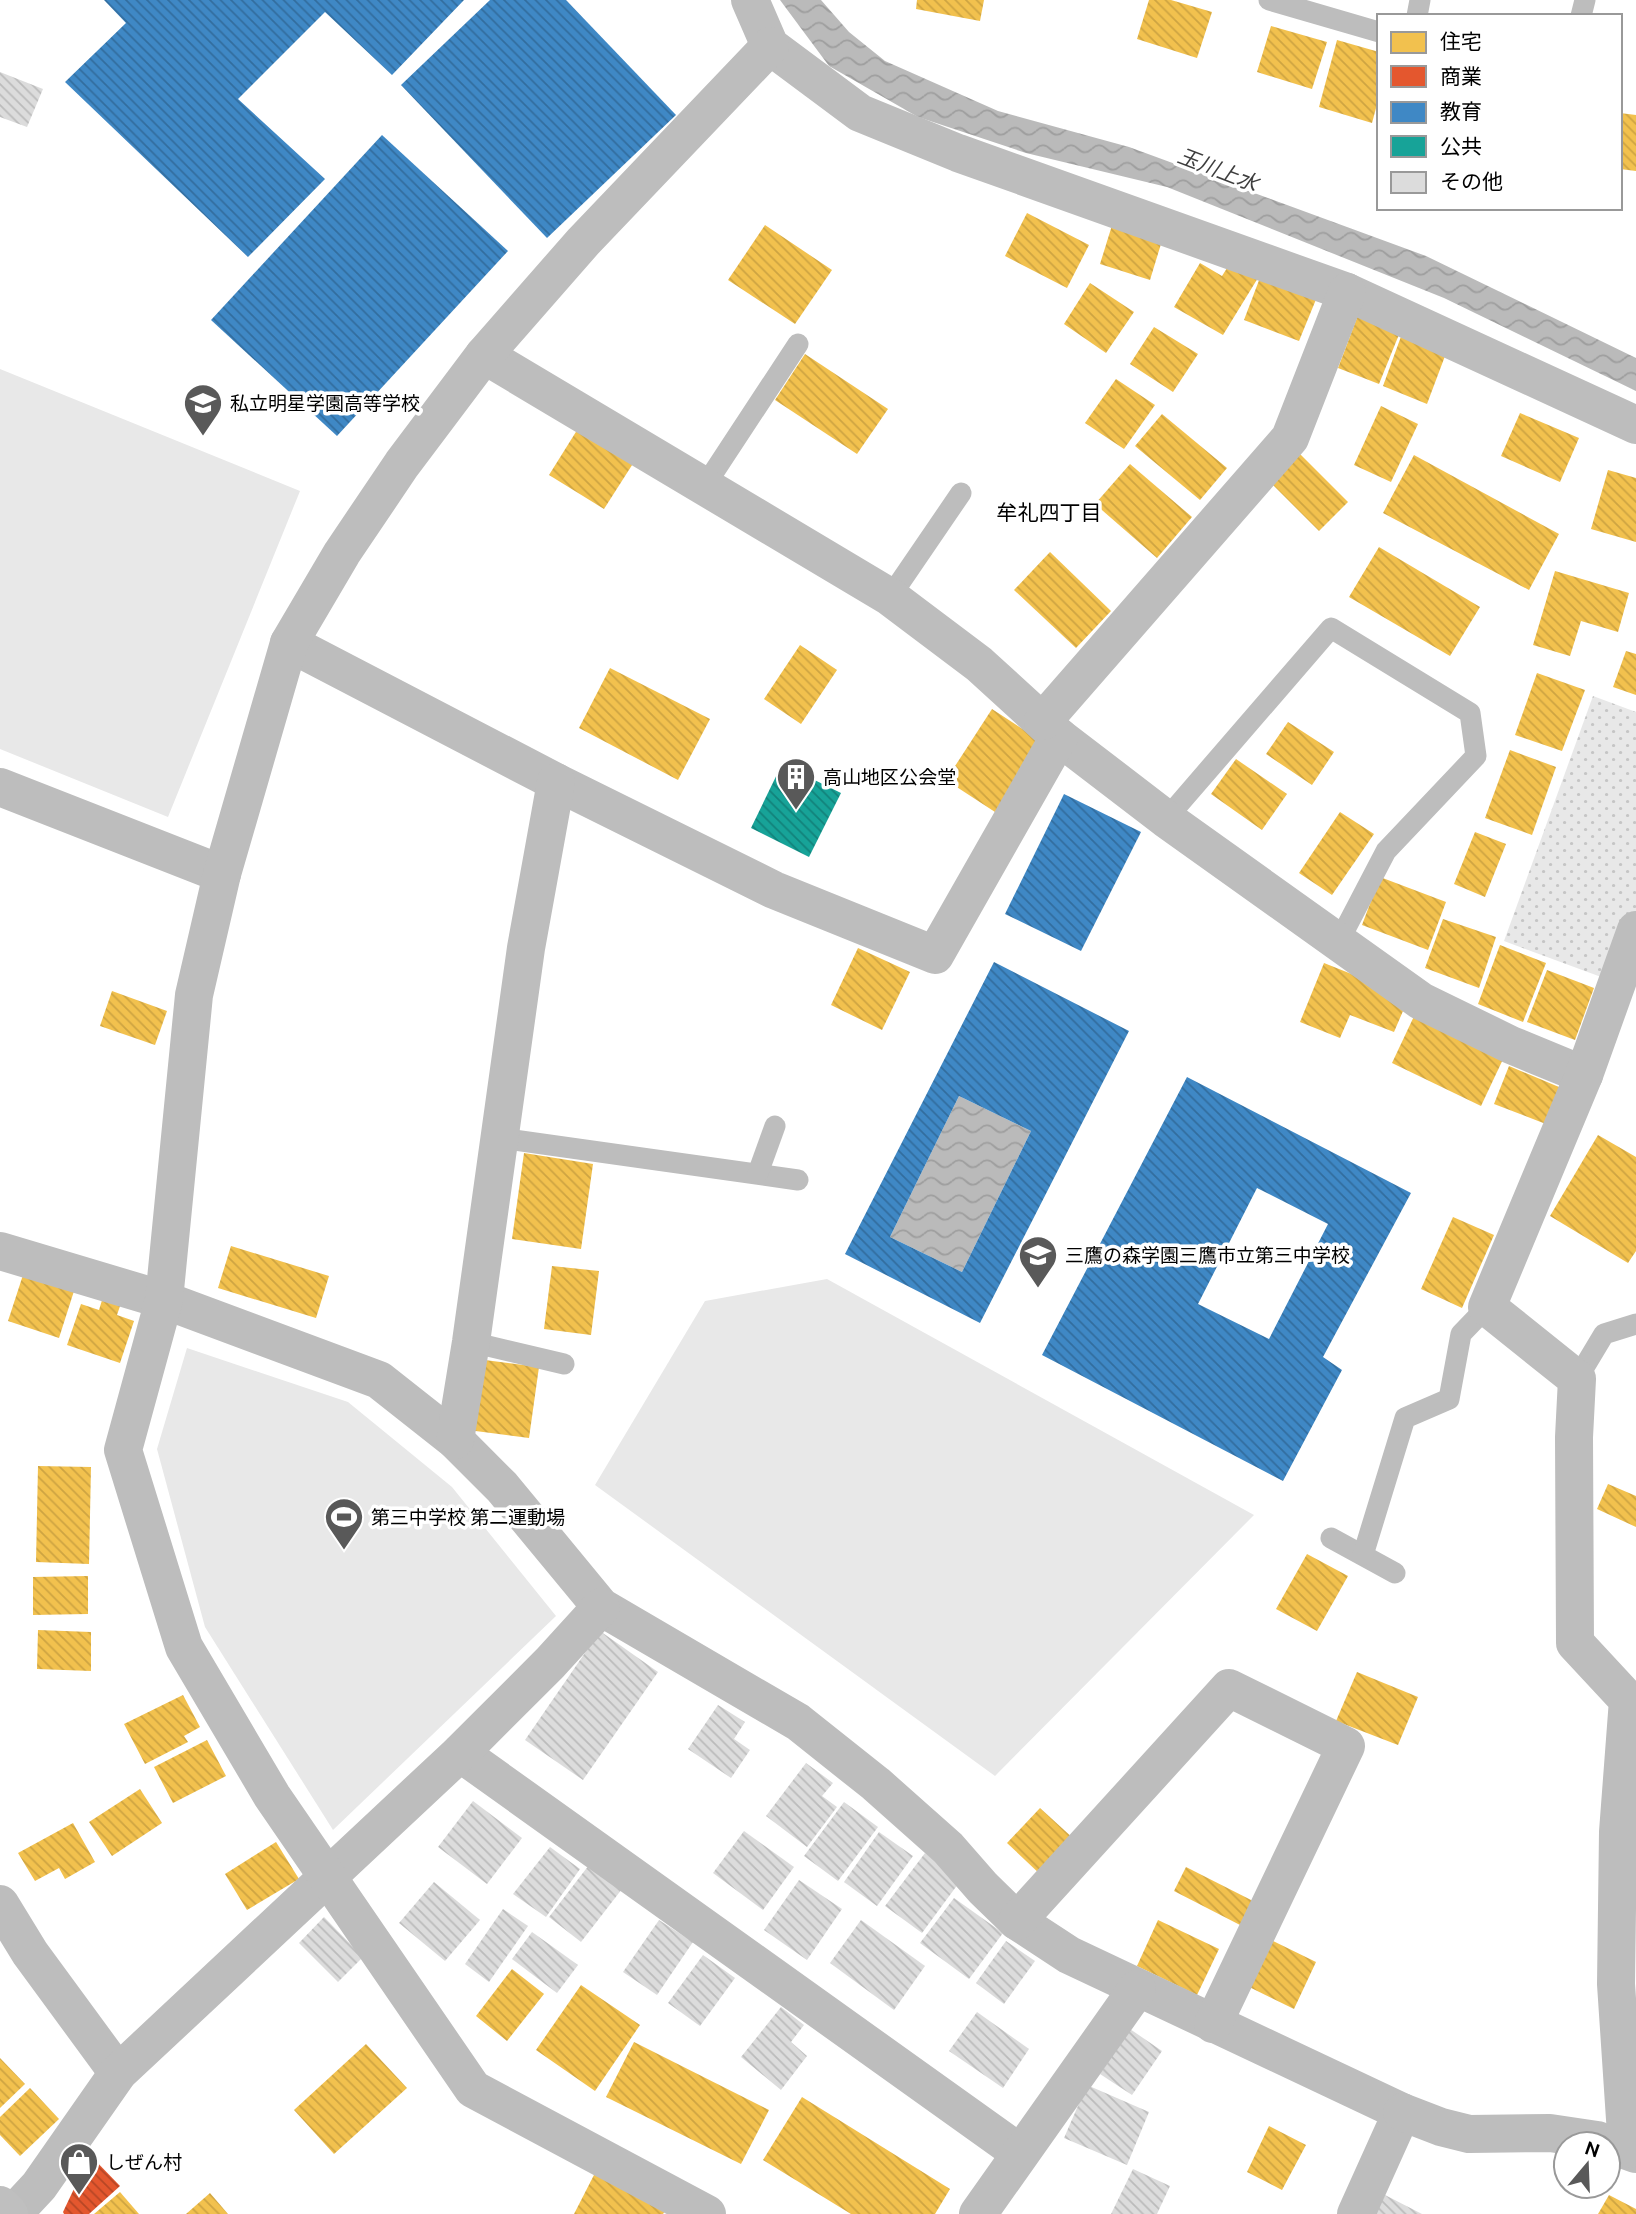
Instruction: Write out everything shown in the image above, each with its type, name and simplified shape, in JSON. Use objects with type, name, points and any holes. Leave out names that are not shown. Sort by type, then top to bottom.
[{"type":"main road","points":[[0,2205],[11,2214]]},
{"type":"street","points":[[750,0],[769,46],[860,113],[958,153],[1347,292],[1636,425]]},
{"type":"street","points":[[707,2214],[473,2090],[272,1796],[184,1647],[123,1450],[164,1300],[194,995],[222,874],[289,643],[342,553],[401,464],[484,355],[583,242],[769,46]]},
{"type":"street","points":[[289,643],[556,782],[774,890],[935,955],[1051,729],[1290,438],[1347,292]]},
{"type":"street","points":[[484,355],[890,597],[979,664],[1051,729],[1166,819],[1421,1001],[1511,1045],[1584,1075]]},
{"type":"street","points":[[455,1440],[526,948],[556,782]]},
{"type":"street","points":[[0,787],[222,874]]},
{"type":"street","points":[[2,1259],[164,1300],[379,1380],[455,1440],[502,1487],[601,1607],[798,1722],[876,1784],[948,1848],[1017,1921],[1069,1955],[1402,2112],[1441,2127],[1469,2134],[1550,2133],[1597,2140],[1632,2152],[1616,1984],[1619,1832],[1628,1700],[1575,1643],[1574,1437],[1577,1379],[1487,1307],[1584,1075],[1636,929]]},
{"type":"street","points":[[11,2214],[39,2186],[118,2073],[460,1753],[550,1664],[601,1607]]},
{"type":"street","points":[[1017,1921],[1229,1688],[1346,1746],[1213,2024]]},
{"type":"street","points":[[460,1753],[1020,2152]]},
{"type":"street","points":[[0,1904],[30,1953],[118,2073]]},
{"type":"street","points":[[978,2214],[1137,1989]]},
{"type":"street","points":[[1356,2214],[1402,2112]]},
{"type":"lane","points":[[1269,0],[1377,31]]},
{"type":"lane","points":[[704,487],[798,344]]},
{"type":"lane","points":[[890,597],[961,493]]},
{"type":"lane","points":[[1166,819],[1331,628],[1470,713],[1476,756],[1387,851],[1339,941]]},
{"type":"lane","points":[[758,1173],[775,1126]]},
{"type":"lane","points":[[500,1138],[799,1180]]},
{"type":"lane","points":[[1363,1555],[1405,1418],[1449,1399],[1461,1334],[1487,1307]]},
{"type":"lane","points":[[1577,1379],[1604,1335],[1636,1324]]},
{"type":"lane","points":[[471,1342],[564,1364]]},
{"type":"lane","points":[[1331,1538],[1395,1573]]},
{"type":"shaded area","points":[[0,369],[300,491],[168,817],[0,749]]},
{"type":"shaded area","points":[[1593,696],[1636,712],[1636,916],[1612,981],[1504,941]]},
{"type":"shaded area","points":[[827,1279],[1254,1515],[995,1776],[595,1485],[705,1301]]},
{"type":"shaded area","name":"第三中学校 第二運動場","points":[[187,1348],[348,1402],[452,1487],[556,1616],[333,1830],[205,1627],[157,1449]]},
{"type":"water","points":[[780,0],[821,0],[849,32],[885,61],[998,111],[1129,147],[1426,256],[1636,358],[1636,391],[1444,298],[1167,187],[1026,153],[918,117],[829,66]]},
{"type":"water","points":[[959,1096],[1031,1131],[962,1272],[890,1237]]},
{"type":"building: 住宅","points":[[917,0],[984,0],[980,21],[916,9]]},
{"type":"building: 住宅","points":[[1149,0],[1171,0],[1212,12],[1197,58],[1137,39]]},
{"type":"building: 住宅","points":[[1271,26],[1327,42],[1312,89],[1257,72]]},
{"type":"building: 住宅","points":[[1337,40],[1377,51],[1377,104],[1372,123],[1319,107]]},
{"type":"building: 住宅","points":[[1622,113],[1636,115],[1636,171],[1622,169]]},
{"type":"building: 住宅","points":[[1027,213],[1089,245],[1067,288],[1005,256]]},
{"type":"building: 住宅","points":[[1114,219],[1164,234],[1150,280],[1100,264]]},
{"type":"building: 住宅","points":[[765,225],[832,270],[795,324],[728,280]]},
{"type":"building: 住宅","points":[[1234,257],[1261,273],[1223,335],[1174,307],[1200,263],[1222,276]]},
{"type":"building: 住宅","points":[[1261,275],[1317,297],[1299,341],[1244,320]]},
{"type":"building: 住宅","points":[[1090,283],[1134,312],[1106,353],[1064,324]]},
{"type":"building: 住宅","points":[[1358,315],[1400,332],[1379,384],[1338,368]]},
{"type":"building: 住宅","points":[[1154,327],[1198,354],[1173,392],[1130,364]]},
{"type":"building: 住宅","points":[[1403,331],[1448,348],[1427,404],[1383,386]]},
{"type":"building: 住宅","points":[[805,354],[888,409],[857,454],[775,400]]},
{"type":"building: 住宅","points":[[1116,379],[1155,405],[1124,449],[1085,423]]},
{"type":"building: 住宅","points":[[1381,406],[1418,424],[1391,482],[1354,465]]},
{"type":"building: 住宅","points":[[1520,413],[1579,438],[1560,482],[1501,456]]},
{"type":"building: 住宅","points":[[1162,414],[1227,468],[1200,500],[1135,446]]},
{"type":"building: 住宅","points":[[579,427],[634,462],[604,509],[549,475]]},
{"type":"building: 住宅","points":[[1298,452],[1348,502],[1319,531],[1269,481]]},
{"type":"building: 住宅","points":[[1414,455],[1559,534],[1529,590],[1383,513]]},
{"type":"building: 住宅","points":[[1130,464],[1192,517],[1157,558],[1095,504]]},
{"type":"building: 住宅","points":[[1608,470],[1636,478],[1636,542],[1591,529]]},
{"type":"building: 住宅","points":[[1379,547],[1480,607],[1450,656],[1349,597]]},
{"type":"building: 住宅","points":[[1050,552],[1111,611],[1076,648],[1014,590]]},
{"type":"building: 住宅","points":[[1555,571],[1629,593],[1618,632],[1581,621],[1570,656],[1533,645]]},
{"type":"building: 住宅","points":[[800,645],[837,670],[801,724],[764,699]]},
{"type":"building: 住宅","points":[[1626,651],[1636,654],[1636,695],[1613,687]]},
{"type":"building: 住宅","points":[[610,668],[710,719],[678,780],[579,728]]},
{"type":"building: 住宅","points":[[1537,673],[1585,690],[1562,751],[1515,735]]},
{"type":"building: 住宅","points":[[992,709],[1041,741],[995,812],[946,780]]},
{"type":"building: 住宅","points":[[1288,722],[1334,752],[1312,785],[1266,754]]},
{"type":"building: 住宅","points":[[1510,750],[1556,767],[1532,835],[1485,818]]},
{"type":"building: 住宅","points":[[1236,759],[1287,794],[1262,830],[1211,794]]},
{"type":"building: 住宅","points":[[1340,812],[1374,834],[1332,895],[1299,873]]},
{"type":"building: 住宅","points":[[1475,832],[1506,844],[1485,897],[1454,884]]},
{"type":"building: 住宅","points":[[1380,877],[1446,902],[1428,950],[1362,925]]},
{"type":"building: 住宅","points":[[1443,919],[1496,937],[1479,988],[1425,968]]},
{"type":"building: 住宅","points":[[1500,945],[1546,963],[1523,1022],[1478,1004]]},
{"type":"building: 住宅","points":[[858,948],[910,972],[882,1030],[831,1005]]},
{"type":"building: 住宅","points":[[1324,963],[1409,997],[1394,1032],[1350,1015],[1340,1038],[1300,1022]]},
{"type":"building: 住宅","points":[[1547,970],[1594,988],[1575,1040],[1527,1022]]},
{"type":"building: 住宅","points":[[112,991],[167,1011],[155,1045],[100,1026]]},
{"type":"building: 住宅","points":[[1416,1012],[1505,1055],[1481,1106],[1392,1063]]},
{"type":"building: 住宅","points":[[1509,1066],[1566,1090],[1551,1126],[1494,1104]]},
{"type":"building: 住宅","points":[[1598,1135],[1636,1157],[1636,1251],[1628,1263],[1550,1216]]},
{"type":"building: 住宅","points":[[524,1153],[593,1164],[581,1249],[512,1239]]},
{"type":"building: 住宅","points":[[1453,1217],[1494,1235],[1462,1308],[1421,1289]]},
{"type":"building: 住宅","points":[[231,1246],[329,1276],[316,1318],[218,1288]]},
{"type":"building: 住宅","points":[[552,1266],[599,1271],[591,1335],[544,1329]]},
{"type":"building: 住宅","points":[[23,1275],[74,1291],[59,1338],[8,1321]]},
{"type":"building: 住宅","points":[[103,1297],[121,1303],[117,1315],[134,1321],[120,1363],[67,1345],[81,1304],[99,1310]]},
{"type":"building: 住宅","points":[[477,1359],[539,1367],[529,1438],[468,1430]]},
{"type":"building: 住宅","points":[[38,1466],[91,1467],[89,1564],[36,1562]]},
{"type":"building: 住宅","points":[[1608,1484],[1636,1496],[1636,1527],[1597,1509]]},
{"type":"building: 住宅","points":[[1307,1554],[1348,1576],[1317,1631],[1276,1609]]},
{"type":"building: 住宅","points":[[88,1576],[88,1614],[33,1615],[33,1577]]},
{"type":"building: 住宅","points":[[38,1630],[91,1632],[91,1671],[37,1669]]},
{"type":"building: 住宅","points":[[1357,1672],[1418,1697],[1398,1745],[1336,1721]]},
{"type":"building: 住宅","points":[[183,1695],[200,1727],[184,1736],[188,1742],[145,1764],[124,1724]]},
{"type":"building: 住宅","points":[[207,1740],[226,1776],[173,1803],[154,1767]]},
{"type":"building: 住宅","points":[[140,1789],[162,1823],[112,1856],[89,1822]]},
{"type":"building: 住宅","points":[[1040,1808],[1075,1840],[1042,1876],[1007,1843]]},
{"type":"building: 住宅","points":[[73,1823],[95,1862],[65,1879],[59,1868],[35,1881],[18,1853]]},
{"type":"building: 住宅","points":[[276,1842],[299,1879],[247,1910],[225,1874]]},
{"type":"building: 住宅","points":[[1186,1867],[1253,1901],[1240,1925],[1174,1891]]},
{"type":"building: 住宅","points":[[1158,1920],[1219,1949],[1197,1995],[1137,1966]]},
{"type":"building: 住宅","points":[[1259,1934],[1316,1962],[1294,2009],[1237,1981]]},
{"type":"building: 住宅","points":[[512,1969],[544,1994],[507,2041],[476,2016]]},
{"type":"building: 住宅","points":[[581,1985],[640,2025],[595,2091],[536,2050]]},
{"type":"building: 住宅","points":[[634,2042],[769,2110],[741,2164],[606,2097]]},
{"type":"building: 住宅","points":[[366,2044],[407,2088],[334,2154],[294,2110]]},
{"type":"building: 住宅","points":[[0,2058],[25,2084],[0,2108]]},
{"type":"building: 住宅","points":[[30,2088],[59,2119],[20,2156],[0,2135],[0,2117]]},
{"type":"building: 住宅","points":[[802,2097],[950,2189],[935,2214],[851,2214],[763,2160]]},
{"type":"building: 住宅","points":[[1269,2126],[1306,2145],[1282,2190],[1247,2172]]},
{"type":"building: 住宅","points":[[595,2173],[666,2210],[663,2214],[574,2214]]},
{"type":"building: 住宅","points":[[120,2192],[139,2214],[94,2214]]},
{"type":"building: 住宅","points":[[210,2193],[228,2214],[186,2214]]},
{"type":"building: 住宅","points":[[1606,2200],[1619,2200],[1636,2209],[1636,2214],[1598,2214]]},
{"type":"building: 商業","points":[[90,2155],[120,2186],[89,2214],[64,2214],[63,2212]]},
{"type":"building: 教育","points":[[104,0],[464,0],[392,75],[325,12],[238,99],[325,179],[248,257],[65,82],[126,23]]},
{"type":"building: 教育","points":[[490,0],[566,0],[676,115],[547,238],[401,85]]},
{"type":"building: 教育","points":[[382,135],[508,251],[337,436],[211,320]]},
{"type":"building: 教育","points":[[1064,794],[1141,832],[1081,951],[1005,914]]},
{"type":"building: 教育","points":[[994,962],[1129,1031],[980,1323],[845,1254]],"holes":[[[959,1096],[1031,1131],[962,1272],[890,1237]]]},
{"type":"building: 教育","points":[[1187,1077],[1411,1193],[1323,1357],[1342,1370],[1283,1481],[1042,1355]],"holes":[[[1257,1188],[1328,1224],[1269,1339],[1198,1304]]]},
{"type":"building: 公共","name":"高山地区公会堂","points":[[782,764],[841,793],[809,857],[751,828]]},
{"type":"building: その他","points":[[0,72],[43,89],[27,127],[0,117]]},
{"type":"building: その他","points":[[600,1631],[658,1672],[583,1780],[525,1740]]},
{"type":"building: その他","points":[[718,1705],[745,1722],[734,1739],[750,1750],[731,1778],[688,1749]]},
{"type":"building: その他","points":[[806,1763],[833,1783],[822,1796],[837,1807],[807,1847],[766,1816]]},
{"type":"building: その他","points":[[473,1801],[522,1838],[487,1884],[438,1847]]},
{"type":"building: その他","points":[[844,1802],[878,1827],[838,1881],[804,1856]]},
{"type":"building: その他","points":[[744,1831],[794,1867],[763,1910],[713,1873]]},
{"type":"building: その他","points":[[879,1832],[913,1856],[877,1906],[844,1882]]},
{"type":"building: その他","points":[[550,1847],[580,1869],[546,1917],[513,1894]]},
{"type":"building: その他","points":[[925,1853],[961,1880],[922,1933],[885,1906]]},
{"type":"building: その他","points":[[589,1865],[622,1889],[581,1942],[549,1917]]},
{"type":"building: その他","points":[[799,1880],[842,1909],[807,1960],[764,1930]]},
{"type":"building: その他","points":[[434,1882],[480,1920],[445,1961],[399,1923]]},
{"type":"building: その他","points":[[954,1898],[1003,1933],[969,1979],[920,1943]]},
{"type":"building: その他","points":[[503,1909],[528,1926],[489,1982],[465,1964]]},
{"type":"building: その他","points":[[324,1917],[363,1957],[338,1982],[299,1943]]},
{"type":"building: その他","points":[[659,1920],[693,1942],[657,1995],[623,1972]]},
{"type":"building: その他","points":[[861,1920],[925,1966],[894,2010],[830,1963]]},
{"type":"building: その他","points":[[532,1932],[578,1965],[557,1993],[512,1959]]},
{"type":"building: その他","points":[[1006,1941],[1035,1961],[1004,2004],[976,1983]]},
{"type":"building: その他","points":[[703,1955],[735,1978],[700,2026],[668,2003]]},
{"type":"building: その他","points":[[781,2007],[804,2025],[791,2042],[807,2056],[781,2090],[741,2057]]},
{"type":"building: その他","points":[[977,2012],[1029,2049],[1003,2088],[949,2051]]},
{"type":"building: その他","points":[[1130,2029],[1162,2051],[1132,2095],[1100,2074]]},
{"type":"building: その他","points":[[1087,2085],[1149,2112],[1127,2165],[1064,2138]]},
{"type":"building: その他","points":[[1133,2169],[1170,2186],[1157,2214],[1111,2214]]},
{"type":"building: その他","points":[[1385,2195],[1422,2214],[1375,2214]]},
{"type":"place","name":"私立明星学園高等学校","points":[[203,437]]},
{"type":"place","name":"高山地区公会堂","points":[[796,811]]},
{"type":"place","name":"三鷹の森学園三鷹市立第三中学校","points":[[1038,1289]]},
{"type":"place","name":"第三中学校 第二運動場","points":[[344,1551]]},
{"type":"place","name":"しぜん村","points":[[79,2196]]},
{"type":"district","name":"牟礼四丁目","points":[[1049,513]]},
{"type":"water label","name":"玉川上水","points":[[1218,170]]}]
